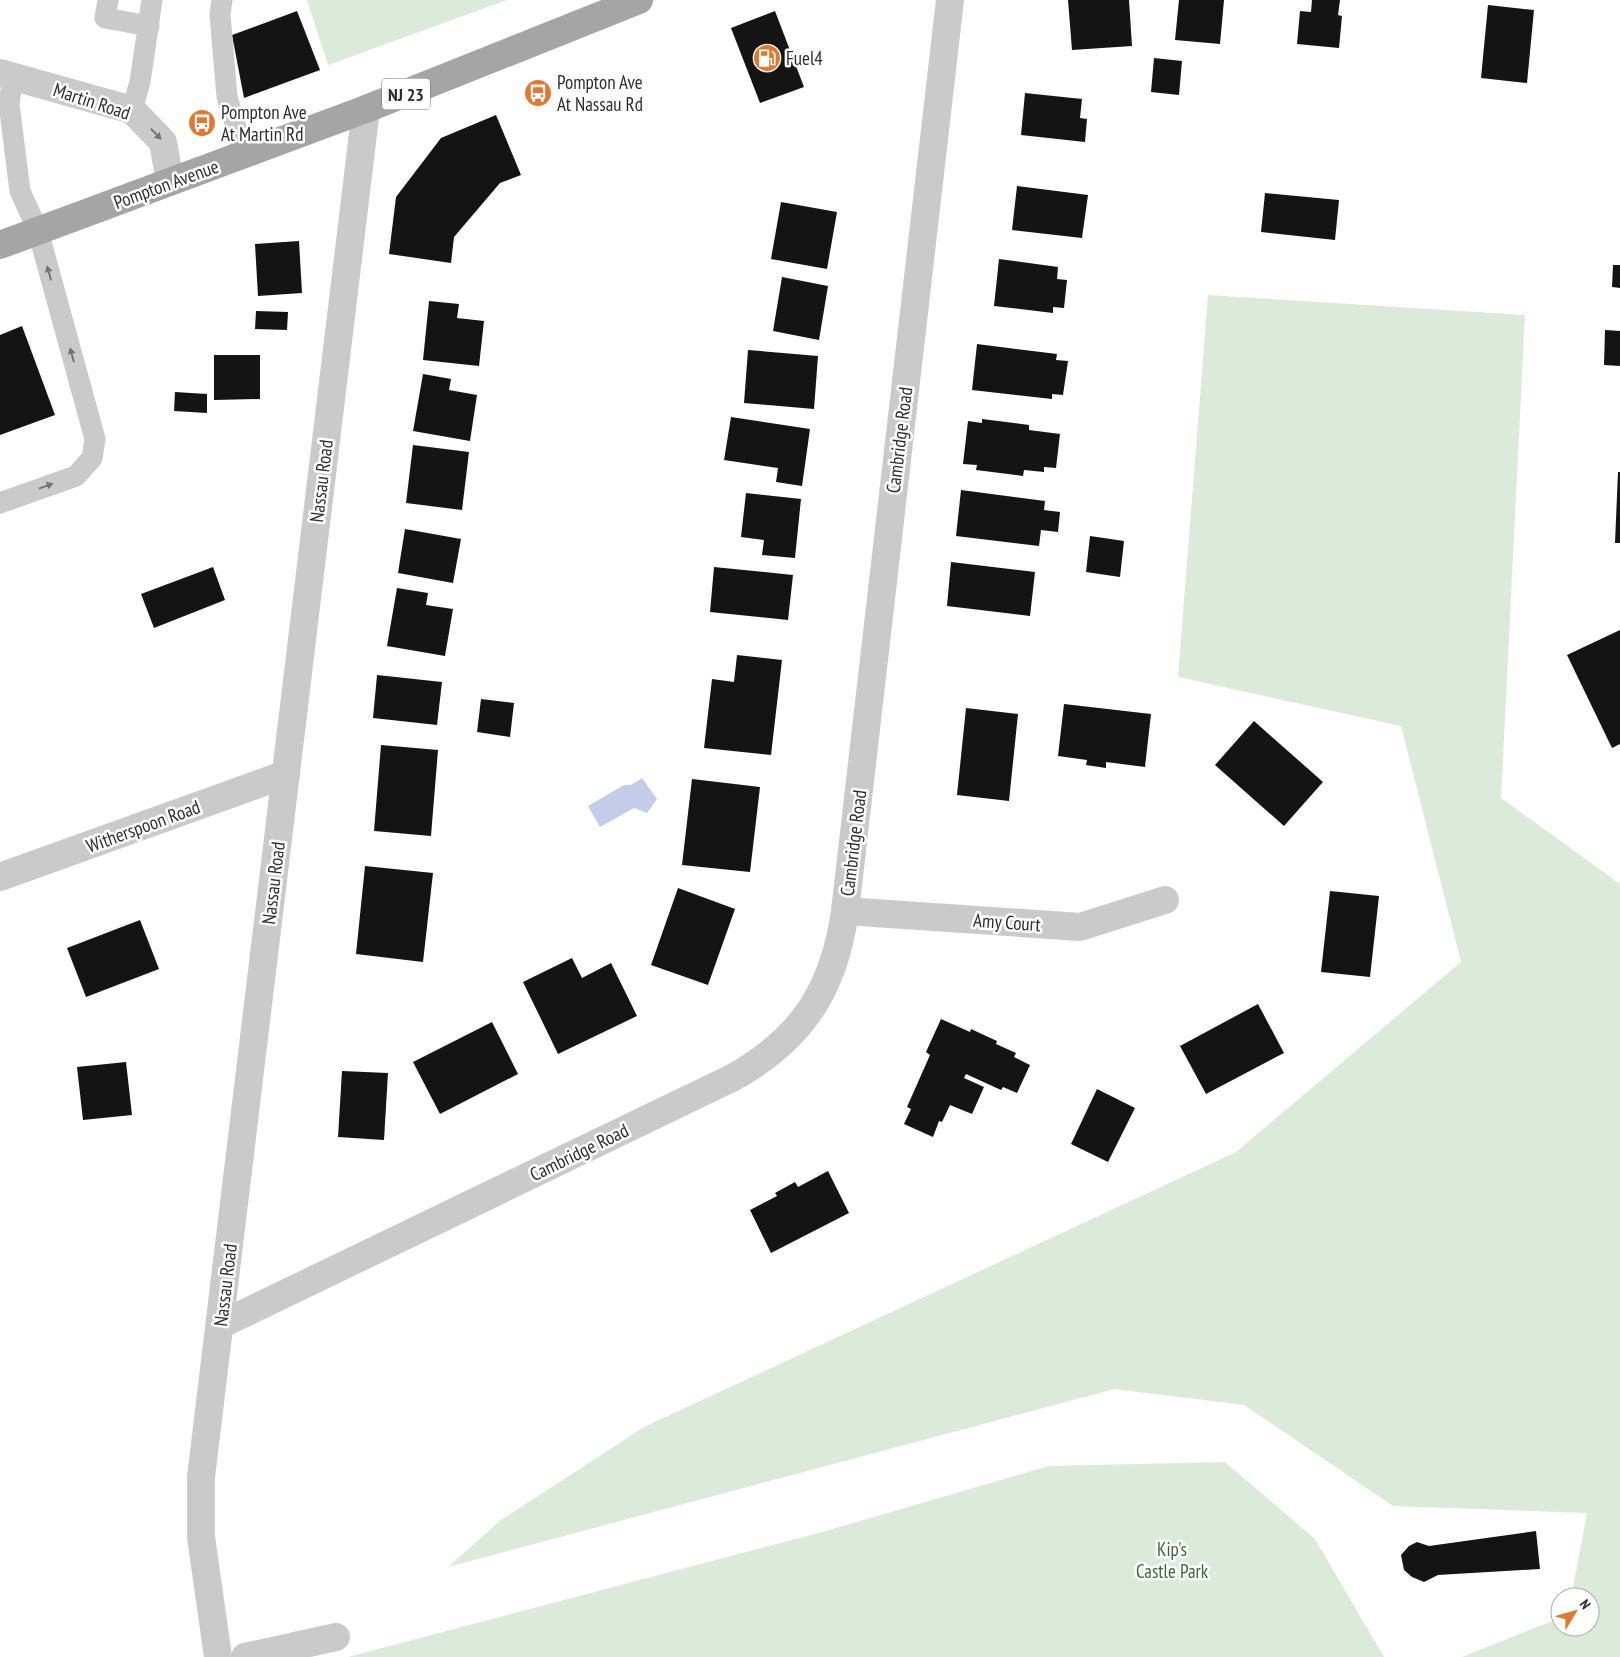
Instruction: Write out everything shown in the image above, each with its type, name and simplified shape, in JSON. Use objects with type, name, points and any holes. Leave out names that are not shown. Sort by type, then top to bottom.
[{"type":"main road","name":"Pompton Avenue","points":[[0,245],[366,109],[639,0]]},
{"type":"street","name":"Cambridge Road","points":[[220,1325],[732,1078],[776,1050],[794,1032],[824,988],[841,938],[845,911],[950,0]]},
{"type":"street","name":"Martin Road","points":[[7,75],[132,110],[163,142],[170,182]]},
{"type":"street","name":"Nassau Road","points":[[218,1657],[201,1537],[201,1477],[366,109]]},
{"type":"street","name":"Witherspoon Road","points":[[0,877],[286,774]]},
{"type":"street","name":"Amy Court","points":[[845,911],[1080,927],[1165,900]]},
{"type":"street","points":[[245,1657],[336,1636]]},
{"type":"lane","points":[[108,0],[105,18],[149,26]]},
{"type":"lane","points":[[132,110],[140,82],[152,0]]},
{"type":"lane","points":[[222,0],[220,15],[227,97],[244,154]]},
{"type":"lane","points":[[0,503],[76,476],[92,458],[95,439],[38,231],[20,191],[9,109],[7,75]]},
{"type":"green space","points":[[307,0],[507,0],[328,65]]},
{"type":"green space","points":[[1208,295],[1525,315],[1501,798],[1620,884],[1620,1657],[1462,1657],[1550,1622],[1550,1637],[1600,1637],[1600,1587],[1573,1587],[1587,1513],[1393,1506],[1244,1405],[1114,1389],[448,1567],[501,1520],[644,1427],[1236,1152],[1461,962],[1401,726],[1178,677]]},
{"type":"green space","name":"Kip's Castle Park","points":[[1225,1462],[1315,1539],[1384,1657],[348,1657],[822,1532],[1049,1466]]},
{"type":"water","points":[[642,778],[657,799],[647,813],[634,808],[600,827],[588,806],[624,785],[631,785]]},
{"type":"building","points":[[1068,0],[1129,0],[1132,46],[1072,50]]},
{"type":"building","points":[[1179,0],[1224,0],[1220,44],[1175,40]]},
{"type":"building","points":[[1312,0],[1340,0],[1338,15],[1342,16],[1339,48],[1297,44],[1300,11],[1311,12]]},
{"type":"building","points":[[1488,5],[1534,10],[1527,83],[1481,78]]},
{"type":"building","points":[[297,11],[320,70],[244,98],[232,35]]},
{"type":"building","name":"Fuel4","points":[[775,11],[804,87],[760,103],[731,28]]},
{"type":"building","points":[[1154,58],[1182,61],[1179,95],[1151,92]]},
{"type":"building","points":[[1025,93],[1082,99],[1080,118],[1087,119],[1085,142],[1021,135]]},
{"type":"building","points":[[496,115],[521,175],[500,183],[454,237],[451,263],[389,254],[396,197],[441,138]]},
{"type":"building","points":[[1017,186],[1088,195],[1082,238],[1012,230]]},
{"type":"building","points":[[1265,193],[1339,200],[1335,240],[1261,232]]},
{"type":"building","points":[[781,202],[837,212],[827,269],[771,259]]},
{"type":"building","points":[[299,241],[302,293],[258,296],[255,244]]},
{"type":"building","points":[[999,259],[1058,267],[1057,279],[1067,280],[1064,308],[1053,307],[1053,313],[994,306]]},
{"type":"building","points":[[1613,265],[1620,265],[1620,288],[1612,287]]},
{"type":"building","points":[[782,277],[828,286],[819,340],[773,331]]},
{"type":"building","points":[[429,301],[459,304],[457,318],[484,321],[479,366],[423,360]]},
{"type":"building","points":[[256,311],[288,312],[287,330],[255,329]]},
{"type":"building","points":[[22,326],[55,415],[0,435],[0,335]]},
{"type":"building","points":[[1605,330],[1620,331],[1620,366],[1604,365]]},
{"type":"building","points":[[977,344],[1057,354],[1056,360],[1068,361],[1063,395],[1052,394],[1052,399],[972,390]]},
{"type":"building","points":[[748,350],[818,356],[814,409],[744,403]]},
{"type":"building","points":[[214,355],[260,355],[260,399],[214,400]]},
{"type":"building","points":[[423,374],[451,379],[449,390],[477,395],[470,441],[413,431]]},
{"type":"building","points":[[175,392],[207,394],[207,413],[174,411]]},
{"type":"building","points":[[731,417],[810,429],[802,486],[776,482],[778,468],[724,460]]},
{"type":"building","points":[[982,419],[1029,425],[1029,430],[1060,434],[1056,468],[1044,467],[1044,472],[1024,470],[1023,476],[976,470],[977,465],[963,464],[968,421],[982,423]]},
{"type":"building","points":[[413,445],[469,452],[462,510],[406,503]]},
{"type":"building","points":[[1618,472],[1620,472],[1620,543],[1615,543]]},
{"type":"building","points":[[961,490],[1045,501],[1044,510],[1060,512],[1058,532],[1041,530],[1039,546],[956,536]]},
{"type":"building","points":[[746,493],[801,499],[795,558],[762,555],[764,540],[741,537]]},
{"type":"building","points":[[405,529],[461,539],[453,583],[398,573]]},
{"type":"building","points":[[1090,536],[1124,541],[1120,577],[1086,572]]},
{"type":"building","points":[[951,562],[1035,572],[1030,616],[947,606]]},
{"type":"building","points":[[213,567],[225,600],[154,628],[141,594]]},
{"type":"building","points":[[714,567],[793,575],[788,620],[710,612]]},
{"type":"building","points":[[397,588],[428,593],[426,605],[453,609],[445,656],[387,646]]},
{"type":"building","points":[[1620,630],[1620,744],[1612,748],[1567,655]]},
{"type":"building","points":[[737,655],[782,660],[771,755],[704,748],[712,679],[734,682]]},
{"type":"building","points":[[377,675],[442,682],[437,725],[373,718]]},
{"type":"building","points":[[481,699],[514,703],[510,737],[477,732]]},
{"type":"building","points":[[1064,704],[1151,714],[1145,767],[1106,762],[1106,768],[1086,765],[1087,760],[1058,756]]},
{"type":"building","points":[[966,708],[1018,714],[1009,801],[957,795]]},
{"type":"building","points":[[1254,721],[1323,782],[1284,826],[1215,765]]},
{"type":"building","points":[[381,745],[438,750],[431,836],[374,831]]},
{"type":"building","points":[[692,779],[760,787],[750,872],[682,865]]},
{"type":"building","points":[[365,866],[433,873],[423,962],[356,954]]},
{"type":"building","points":[[678,888],[735,909],[708,985],[651,965]]},
{"type":"building","points":[[1330,891],[1379,896],[1370,977],[1321,972]]},
{"type":"building","points":[[140,920],[159,969],[86,997],[67,948]]},
{"type":"building","points":[[572,958],[582,978],[611,963],[637,1016],[558,1054],[523,982]]},
{"type":"building","points":[[1258,1004],[1284,1053],[1206,1094],[1180,1046]]},
{"type":"building","points":[[941,1019],[970,1032],[971,1029],[997,1041],[996,1044],[1016,1053],[1014,1057],[1030,1065],[1017,1093],[1003,1087],[1001,1090],[966,1074],[964,1078],[984,1087],[972,1114],[950,1105],[942,1122],[939,1121],[933,1137],[904,1124],[911,1109],[907,1107],[930,1055],[926,1052]]},
{"type":"building","points":[[492,1022],[518,1074],[440,1114],[413,1062]]},
{"type":"building","points":[[126,1062],[132,1115],[83,1120],[77,1067]]},
{"type":"building","points":[[342,1071],[388,1073],[384,1140],[338,1137]]},
{"type":"building","points":[[1097,1089],[1135,1108],[1108,1162],[1071,1144]]},
{"type":"building","points":[[828,1171],[849,1213],[771,1253],[750,1210],[777,1196],[775,1193],[795,1182],[798,1187]]},
{"type":"building","points":[[1536,1531],[1540,1569],[1438,1575],[1424,1582],[1412,1577],[1404,1570],[1401,1555],[1409,1546],[1417,1542],[1429,1546]]},
{"type":"place","name":"Fuel4","points":[[767,58]]},
{"type":"place","name":"Pompton Ave At Nassau Rd","points":[[538,93]]},
{"type":"place","name":"Pompton Ave At Martin Rd","points":[[202,123]]}]
